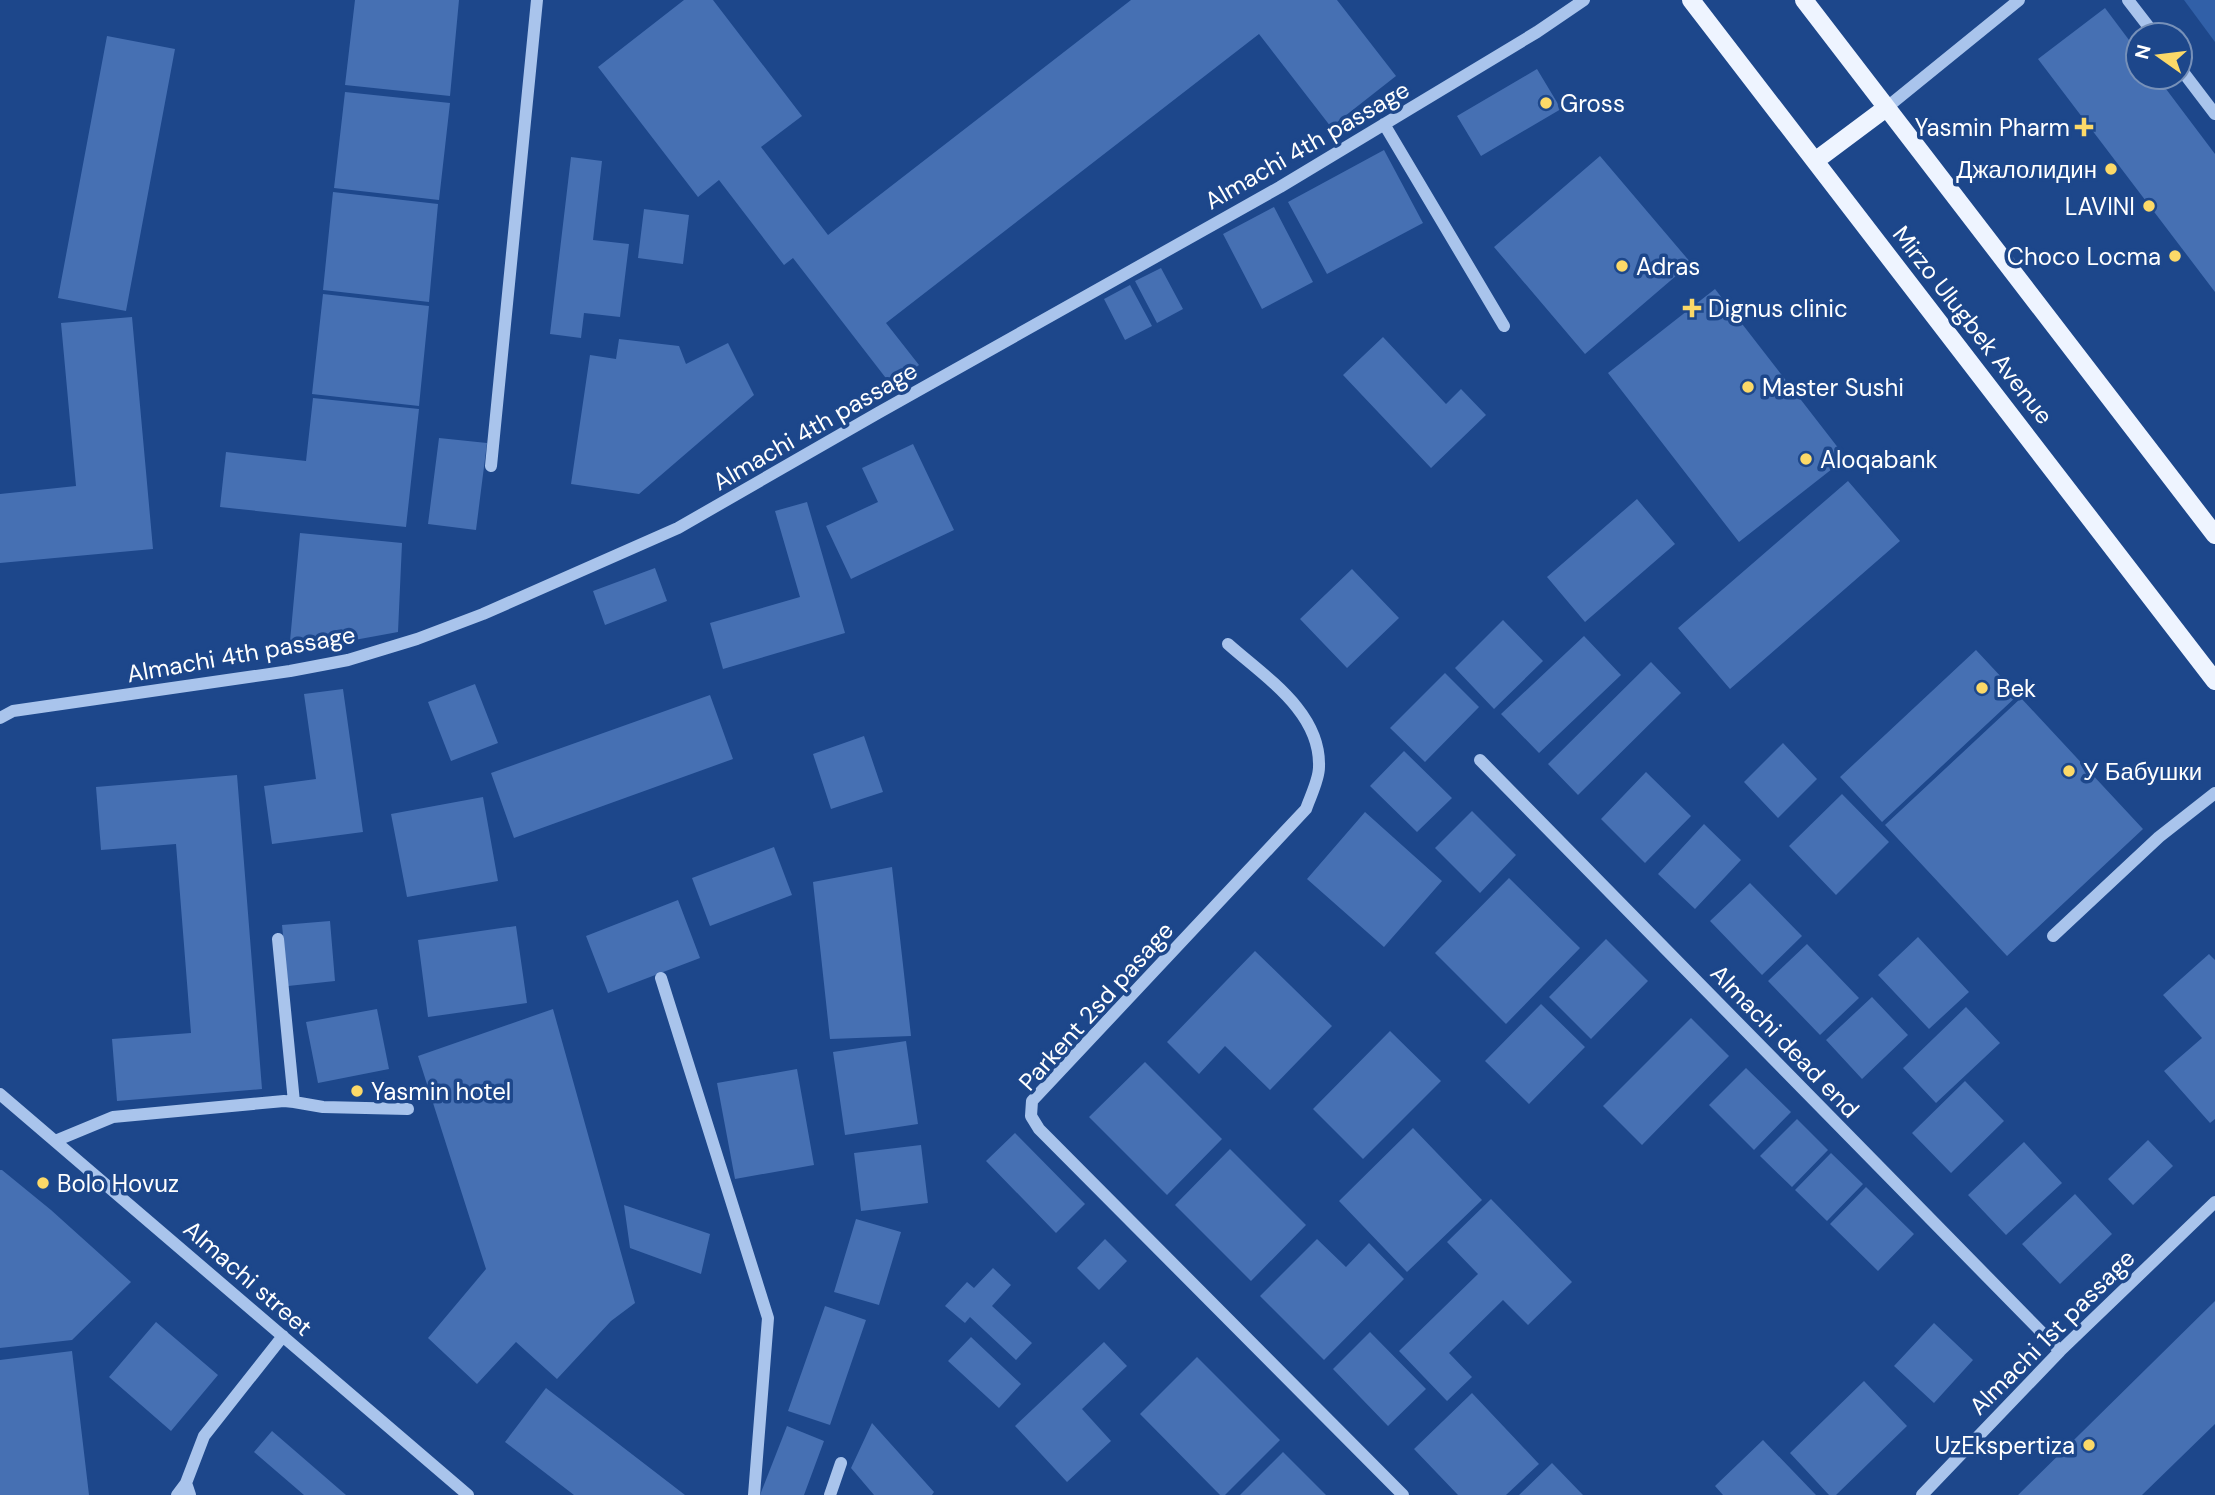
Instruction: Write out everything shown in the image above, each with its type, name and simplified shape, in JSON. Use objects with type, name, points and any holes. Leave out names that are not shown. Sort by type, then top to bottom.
[{"type":"main road","name":"Mirzo Ulugbek Avenue","points":[[1691,0],[2215,681]]},
{"type":"main road","points":[[1804,0],[2215,535]]},
{"type":"main road","points":[[1815,161],[1886,108]]},
{"type":"street","points":[[491,466],[537,0]]},
{"type":"street","name":"Almachi 4th passage","points":[[0,718],[13,711],[280,673],[348,660],[417,639],[483,614],[678,528],[1268,194],[1537,32],[1584,0]]},
{"type":"street","points":[[1886,108],[2019,0]]},
{"type":"street","points":[[2128,0],[2144,21]]},
{"type":"street","points":[[2194,86],[2215,114]]},
{"type":"street","points":[[1384,124],[1504,326]]},
{"type":"street","name":"Parkent 2sd pasage","points":[[1228,644],[1296,706],[1314,731],[1320,769],[1306,809],[1032,1101],[1031,1116],[1039,1129],[1403,1495]]},
{"type":"street","name":"Almachi dead end","points":[[1480,760],[2060,1351]]},
{"type":"street","points":[[2053,936],[2159,837],[2215,793]]},
{"type":"street","points":[[278,939],[294,1102]]},
{"type":"street","points":[[661,978],[768,1318],[754,1495]]},
{"type":"street","name":"Almachi street","points":[[0,1094],[468,1495]]},
{"type":"street","points":[[55,1142],[113,1117],[284,1101],[323,1107],[408,1109]]},
{"type":"street","name":"Almachi 1st passage","points":[[1922,1495],[2060,1351],[2215,1202]]},
{"type":"street","points":[[177,1495],[188,1489],[204,1436],[283,1336]]},
{"type":"street","points":[[830,1495],[841,1462]]},
{"type":"shaded area","points":[[2184,0],[2215,0],[2215,42]]},
{"type":"building","points":[[355,0],[459,0],[450,96],[345,85]]},
{"type":"building","points":[[684,0],[713,0],[802,116],[761,147],[828,235],[1131,0],[1337,0],[1396,76],[1331,127],[1259,34],[886,323],[919,365],[892,386],[793,258],[784,265],[719,180],[698,197],[598,67]]},
{"type":"building","points":[[2105,8],[2124,33],[2124,91],[2168,91],[2215,154],[2215,292],[2038,59]]},
{"type":"building","points":[[107,36],[175,49],[126,311],[58,298]]},
{"type":"building","points":[[1537,69],[1561,109],[1481,156],[1457,116]]},
{"type":"building","points":[[345,92],[450,103],[439,200],[334,188]]},
{"type":"building","points":[[1384,150],[1423,223],[1327,274],[1288,202]]},
{"type":"building","points":[[1600,156],[1691,263],[1585,354],[1494,247]]},
{"type":"building","points":[[571,157],[602,161],[593,240],[629,244],[620,317],[584,313],[581,338],[550,334]]},
{"type":"building","points":[[333,192],[438,204],[429,302],[323,290]]},
{"type":"building","points":[[1274,207],[1313,282],[1262,309],[1223,234]]},
{"type":"building","points":[[644,209],[689,215],[683,264],[638,258]]},
{"type":"building","points":[[1161,268],[1183,309],[1157,323],[1135,281]]},
{"type":"building","points":[[1130,285],[1152,326],[1125,340],[1104,299]]},
{"type":"building","points":[[1715,289],[1846,458],[1739,542],[1608,373]]},
{"type":"building","points":[[323,294],[429,306],[419,406],[312,394]]},
{"type":"building","points":[[132,317],[153,549],[0,563],[0,494],[76,486],[61,323]]},
{"type":"building","points":[[1383,337],[1446,404],[1461,389],[1486,415],[1431,468],[1343,375]]},
{"type":"building","points":[[619,339],[679,346],[686,364],[728,343],[754,395],[639,494],[571,484],[590,355],[616,359]]},
{"type":"building","points":[[313,398],[419,409],[406,527],[220,507],[226,452],[306,461]]},
{"type":"building","points":[[439,438],[487,443],[476,530],[428,524]]},
{"type":"building","points":[[913,444],[954,530],[851,579],[826,526],[878,502],[862,468]]},
{"type":"building","points":[[1848,481],[1900,541],[1730,689],[1678,628]]},
{"type":"building","points":[[1637,499],[1675,544],[1585,622],[1547,577]]},
{"type":"building","points":[[807,502],[845,633],[723,669],[710,623],[800,597],[775,511]]},
{"type":"building","points":[[300,533],[402,543],[398,632],[289,652]]},
{"type":"building","points":[[655,568],[667,601],[605,625],[593,591]]},
{"type":"building","points":[[1352,569],[1399,618],[1347,668],[1300,619]]},
{"type":"building","points":[[1503,620],[1543,661],[1494,709],[1455,668]]},
{"type":"building","points":[[1584,636],[1621,675],[1539,753],[1501,714]]},
{"type":"building","points":[[1976,650],[2018,695],[1882,822],[1840,777]]},
{"type":"building","points":[[1651,662],[1681,693],[1578,795],[1548,764]]},
{"type":"building","points":[[1445,673],[1479,707],[1425,762],[1390,728]]},
{"type":"building","points":[[475,684],[498,743],[451,761],[428,702]]},
{"type":"building","points":[[343,689],[363,832],[272,844],[264,786],[316,779],[304,694]]},
{"type":"building","points":[[710,695],[733,759],[514,838],[491,773]]},
{"type":"building","points":[[2021,698],[2143,829],[2007,956],[1885,825]]},
{"type":"building","points":[[864,736],[883,792],[831,809],[813,754]]},
{"type":"building","points":[[1783,743],[1817,779],[1778,818],[1744,782]]},
{"type":"building","points":[[1404,751],[1452,798],[1417,832],[1370,786]]},
{"type":"building","points":[[1646,772],[1691,816],[1645,863],[1601,819]]},
{"type":"building","points":[[237,775],[262,1089],[117,1101],[112,1039],[191,1033],[176,844],[101,850],[96,787]]},
{"type":"building","points":[[1842,794],[1889,842],[1836,895],[1789,846]]},
{"type":"building","points":[[483,797],[498,881],[407,897],[391,814]]},
{"type":"building","points":[[1472,811],[1516,855],[1480,893],[1435,848]]},
{"type":"building","points":[[1365,812],[1442,881],[1384,947],[1307,879]]},
{"type":"building","points":[[1704,824],[1741,860],[1695,909],[1658,874]]},
{"type":"building","points":[[774,847],[792,895],[710,926],[692,878]]},
{"type":"building","points":[[892,867],[911,1036],[830,1039],[813,882]]},
{"type":"building","points":[[1509,878],[1580,948],[1506,1024],[1435,953]]},
{"type":"building","points":[[1750,883],[1802,936],[1762,975],[1710,921]]},
{"type":"building","points":[[678,900],[700,958],[608,993],[586,936]]},
{"type":"building","points":[[330,921],[335,981],[288,986],[282,925]]},
{"type":"building","points":[[516,926],[527,1003],[428,1017],[418,940]]},
{"type":"building","points":[[1918,937],[1969,992],[1929,1029],[1878,975]]},
{"type":"building","points":[[1606,939],[1648,981],[1591,1039],[1549,997]]},
{"type":"building","points":[[1807,944],[1859,998],[1820,1035],[1768,981]]},
{"type":"building","points":[[1255,951],[1332,1026],[1270,1090],[1225,1046],[1199,1074],[1167,1042]]},
{"type":"building","points":[[2209,954],[2215,960],[2215,1119],[2210,1123],[2164,1071],[2202,1038],[2163,995]]},
{"type":"building","points":[[1872,997],[1908,1035],[1862,1079],[1826,1040]]},
{"type":"building","points":[[1541,1004],[1585,1047],[1529,1104],[1485,1061]]},
{"type":"building","points":[[1966,1007],[2000,1043],[1936,1103],[1903,1068]]},
{"type":"building","points":[[377,1009],[389,1069],[318,1083],[306,1022]]},
{"type":"building","points":[[553,1009],[635,1303],[611,1321],[557,1379],[516,1342],[477,1384],[428,1338],[486,1269],[418,1056]]},
{"type":"building","points":[[1691,1018],[1729,1056],[1642,1145],[1603,1106]]},
{"type":"building","points":[[1390,1031],[1441,1081],[1363,1159],[1313,1109]]},
{"type":"building","points":[[906,1041],[918,1124],[845,1135],[833,1052]]},
{"type":"building","points":[[1145,1062],[1222,1139],[1167,1195],[1089,1117]]},
{"type":"building","points":[[1746,1068],[1791,1112],[1754,1150],[1709,1105]]},
{"type":"building","points":[[797,1069],[814,1165],[735,1179],[717,1083]]},
{"type":"building","points":[[1965,1081],[2004,1121],[1951,1173],[1912,1133]]},
{"type":"building","points":[[1797,1119],[1828,1150],[1792,1187],[1760,1156]]},
{"type":"building","points":[[1413,1128],[1482,1200],[1407,1272],[1339,1201]]},
{"type":"building","points":[[1015,1133],[1085,1204],[1056,1233],[986,1161]]},
{"type":"building","points":[[2148,1140],[2173,1166],[2133,1205],[2108,1179]]},
{"type":"building","points":[[2024,1142],[2062,1183],[2006,1235],[1968,1195]]},
{"type":"building","points":[[921,1145],[928,1203],[861,1211],[854,1153]]},
{"type":"building","points":[[1230,1149],[1306,1225],[1251,1281],[1175,1205]]},
{"type":"building","points":[[1831,1153],[1863,1184],[1827,1221],[1795,1190]]},
{"type":"building","points":[[0,1170],[51,1210],[131,1282],[72,1340],[0,1348]]},
{"type":"building","points":[[1866,1187],[1914,1234],[1878,1271],[1830,1224]]},
{"type":"building","points":[[2075,1194],[2112,1234],[2060,1284],[2022,1244]]},
{"type":"building","points":[[1491,1199],[1572,1282],[1528,1325],[1503,1300],[1449,1353],[1472,1377],[1447,1401],[1399,1351],[1478,1274],[1447,1242]]},
{"type":"building","points":[[624,1205],[710,1234],[701,1274],[630,1248]]},
{"type":"building","points":[[856,1219],[901,1232],[879,1305],[834,1292]]},
{"type":"building","points":[[1105,1239],[1127,1261],[1099,1290],[1077,1268]]},
{"type":"building","points":[[1317,1239],[1346,1267],[1369,1243],[1404,1279],[1324,1360],[1260,1296]]},
{"type":"building","points":[[993,1268],[1011,1285],[992,1306],[1032,1343],[1016,1360],[970,1317],[965,1323],[945,1306],[967,1282],[974,1288]]},
{"type":"building","points":[[2215,1301],[2215,1424],[2142,1495],[2018,1495]]},
{"type":"building","points":[[825,1306],[866,1320],[830,1425],[788,1411]]},
{"type":"building","points":[[156,1322],[218,1375],[171,1431],[109,1377]]},
{"type":"building","points":[[1934,1323],[1973,1360],[1934,1403],[1894,1366]]},
{"type":"building","points":[[1370,1332],[1426,1389],[1388,1426],[1333,1369]]},
{"type":"building","points":[[971,1337],[1021,1384],[999,1408],[948,1361]]},
{"type":"building","points":[[1104,1342],[1127,1366],[1082,1409],[1111,1441],[1067,1482],[1015,1426]]},
{"type":"building","points":[[72,1351],[89,1495],[0,1495],[0,1360]]},
{"type":"building","points":[[1197,1357],[1280,1440],[1225,1495],[1220,1495],[1140,1414]]},
{"type":"building","points":[[1864,1381],[1907,1426],[1836,1495],[1829,1495],[1790,1453]]},
{"type":"building","points":[[546,1388],[685,1495],[574,1495],[505,1442]]},
{"type":"building","points":[[1472,1393],[1539,1464],[1506,1495],[1458,1495],[1414,1449]]},
{"type":"building","points":[[872,1423],[934,1492],[932,1495],[874,1495],[851,1468]]},
{"type":"building","points":[[787,1426],[824,1441],[804,1495],[760,1495]]},
{"type":"building","points":[[272,1431],[346,1495],[304,1495],[254,1452]]},
{"type":"building","points":[[1763,1440],[1816,1495],[1723,1495],[1715,1486]]},
{"type":"building","points":[[1283,1452],[1326,1495],[1240,1495]]},
{"type":"building","points":[[1552,1463],[1583,1495],[1519,1495]]},
{"type":"place","name":"Gross","points":[[1546,103]]},
{"type":"place","name":"Yasmin Pharm","points":[[2084,127]]},
{"type":"place","name":"Джалолидин","points":[[2111,169]]},
{"type":"place","name":"LAVINI","points":[[2149,206]]},
{"type":"place","name":"Choco Locma","points":[[2175,256]]},
{"type":"place","name":"Adras","points":[[1622,266]]},
{"type":"place","name":"Dignus clinic","points":[[1692,308]]},
{"type":"place","name":"Master Sushi","points":[[1748,387]]},
{"type":"place","name":"Aloqabank","points":[[1806,459]]},
{"type":"place","name":"Bek","points":[[1982,688]]},
{"type":"place","name":"У Бабушки","points":[[2069,771]]},
{"type":"place","name":"Yasmin hotel","points":[[357,1091]]},
{"type":"place","name":"Bolo Hovuz","points":[[43,1183]]},
{"type":"place","name":"UzEkspertiza","points":[[2089,1445]]}]
